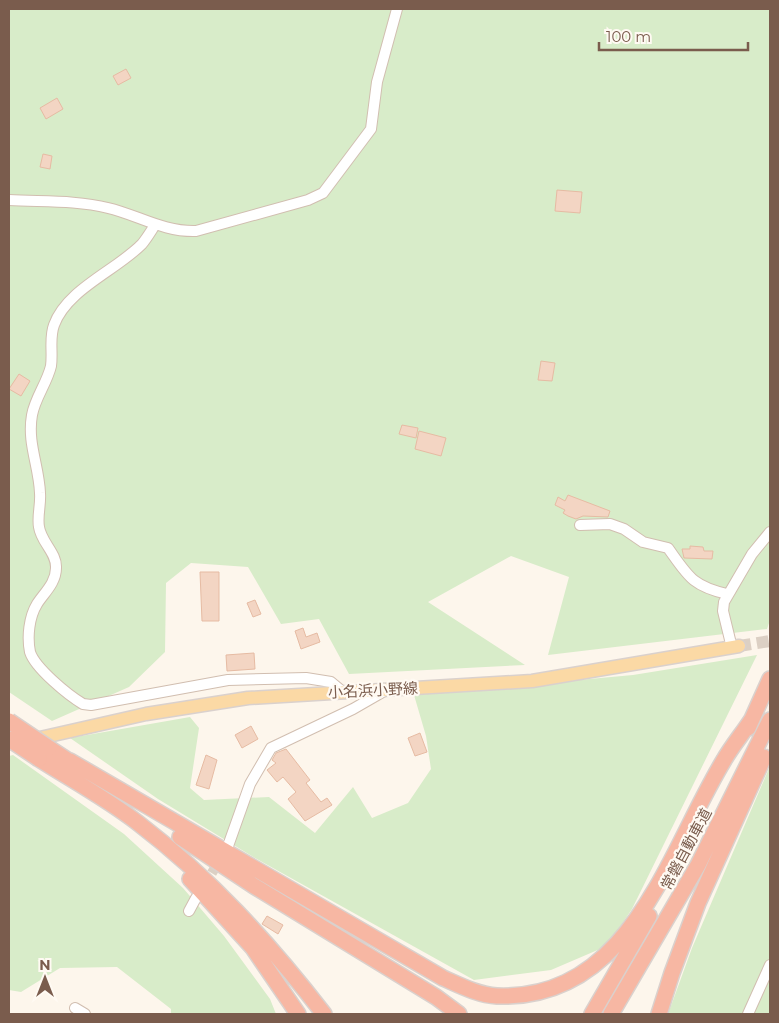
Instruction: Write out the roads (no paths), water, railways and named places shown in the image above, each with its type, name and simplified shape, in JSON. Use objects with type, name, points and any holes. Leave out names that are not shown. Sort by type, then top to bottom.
[{"type":"highway","name":"常磐自動車道","points":[[592,1014],[681,859],[752,719],[770,679]]},
{"type":"highway","points":[[9,739],[70,761],[443,978],[495,996],[538,994],[578,977],[598,962],[620,941],[644,909],[724,760],[752,719]]},
{"type":"highway","name":"常磐自動車道","points":[[611,1014],[698,865],[770,720]]},
{"type":"highway","points":[[9,721],[68,777],[134,828],[192,880],[253,948],[298,1014]]},
{"type":"highway","points":[[659,1014],[698,903],[770,742]]},
{"type":"highway","points":[[70,761],[106,788],[254,886],[459,1014]]},
{"type":"highway","points":[[68,777],[100,796],[138,823],[199,874],[236,909],[282,959],[324,1014]]},
{"type":"main road","name":"小名浜小野線","points":[[9,745],[203,704],[248,698],[532,681],[736,647]]},
{"type":"street","points":[[9,200],[93,204],[181,232],[196,231],[308,200],[323,193],[371,129],[376,82],[396,9]]},
{"type":"street","points":[[155,225],[142,244],[72,299],[62,310],[54,324],[50,338],[50,367],[32,413],[30,440],[39,474],[39,529],[54,556],[57,568],[54,580],[36,606],[30,621],[28,639],[31,653],[36,664],[83,704],[91,705],[228,680],[306,678],[331,682],[343,692]]},
{"type":"street","points":[[580,525],[610,524],[624,529],[643,542],[668,548],[692,581],[709,590],[727,594]]},
{"type":"street","points":[[736,647],[724,611],[727,594],[752,554],[770,532]]},
{"type":"street","points":[[228,846],[250,784],[271,748],[354,709],[387,689]]},
{"type":"street","points":[[189,910],[196,898]]},
{"type":"street","points":[[748,1014],[770,965]]},
{"type":"street","points":[[75,1008],[85,1014]]},
{"type":"tunnel","points":[[739,646],[770,641]]},
{"type":"tunnel","points":[[204,886],[221,858]]}]
